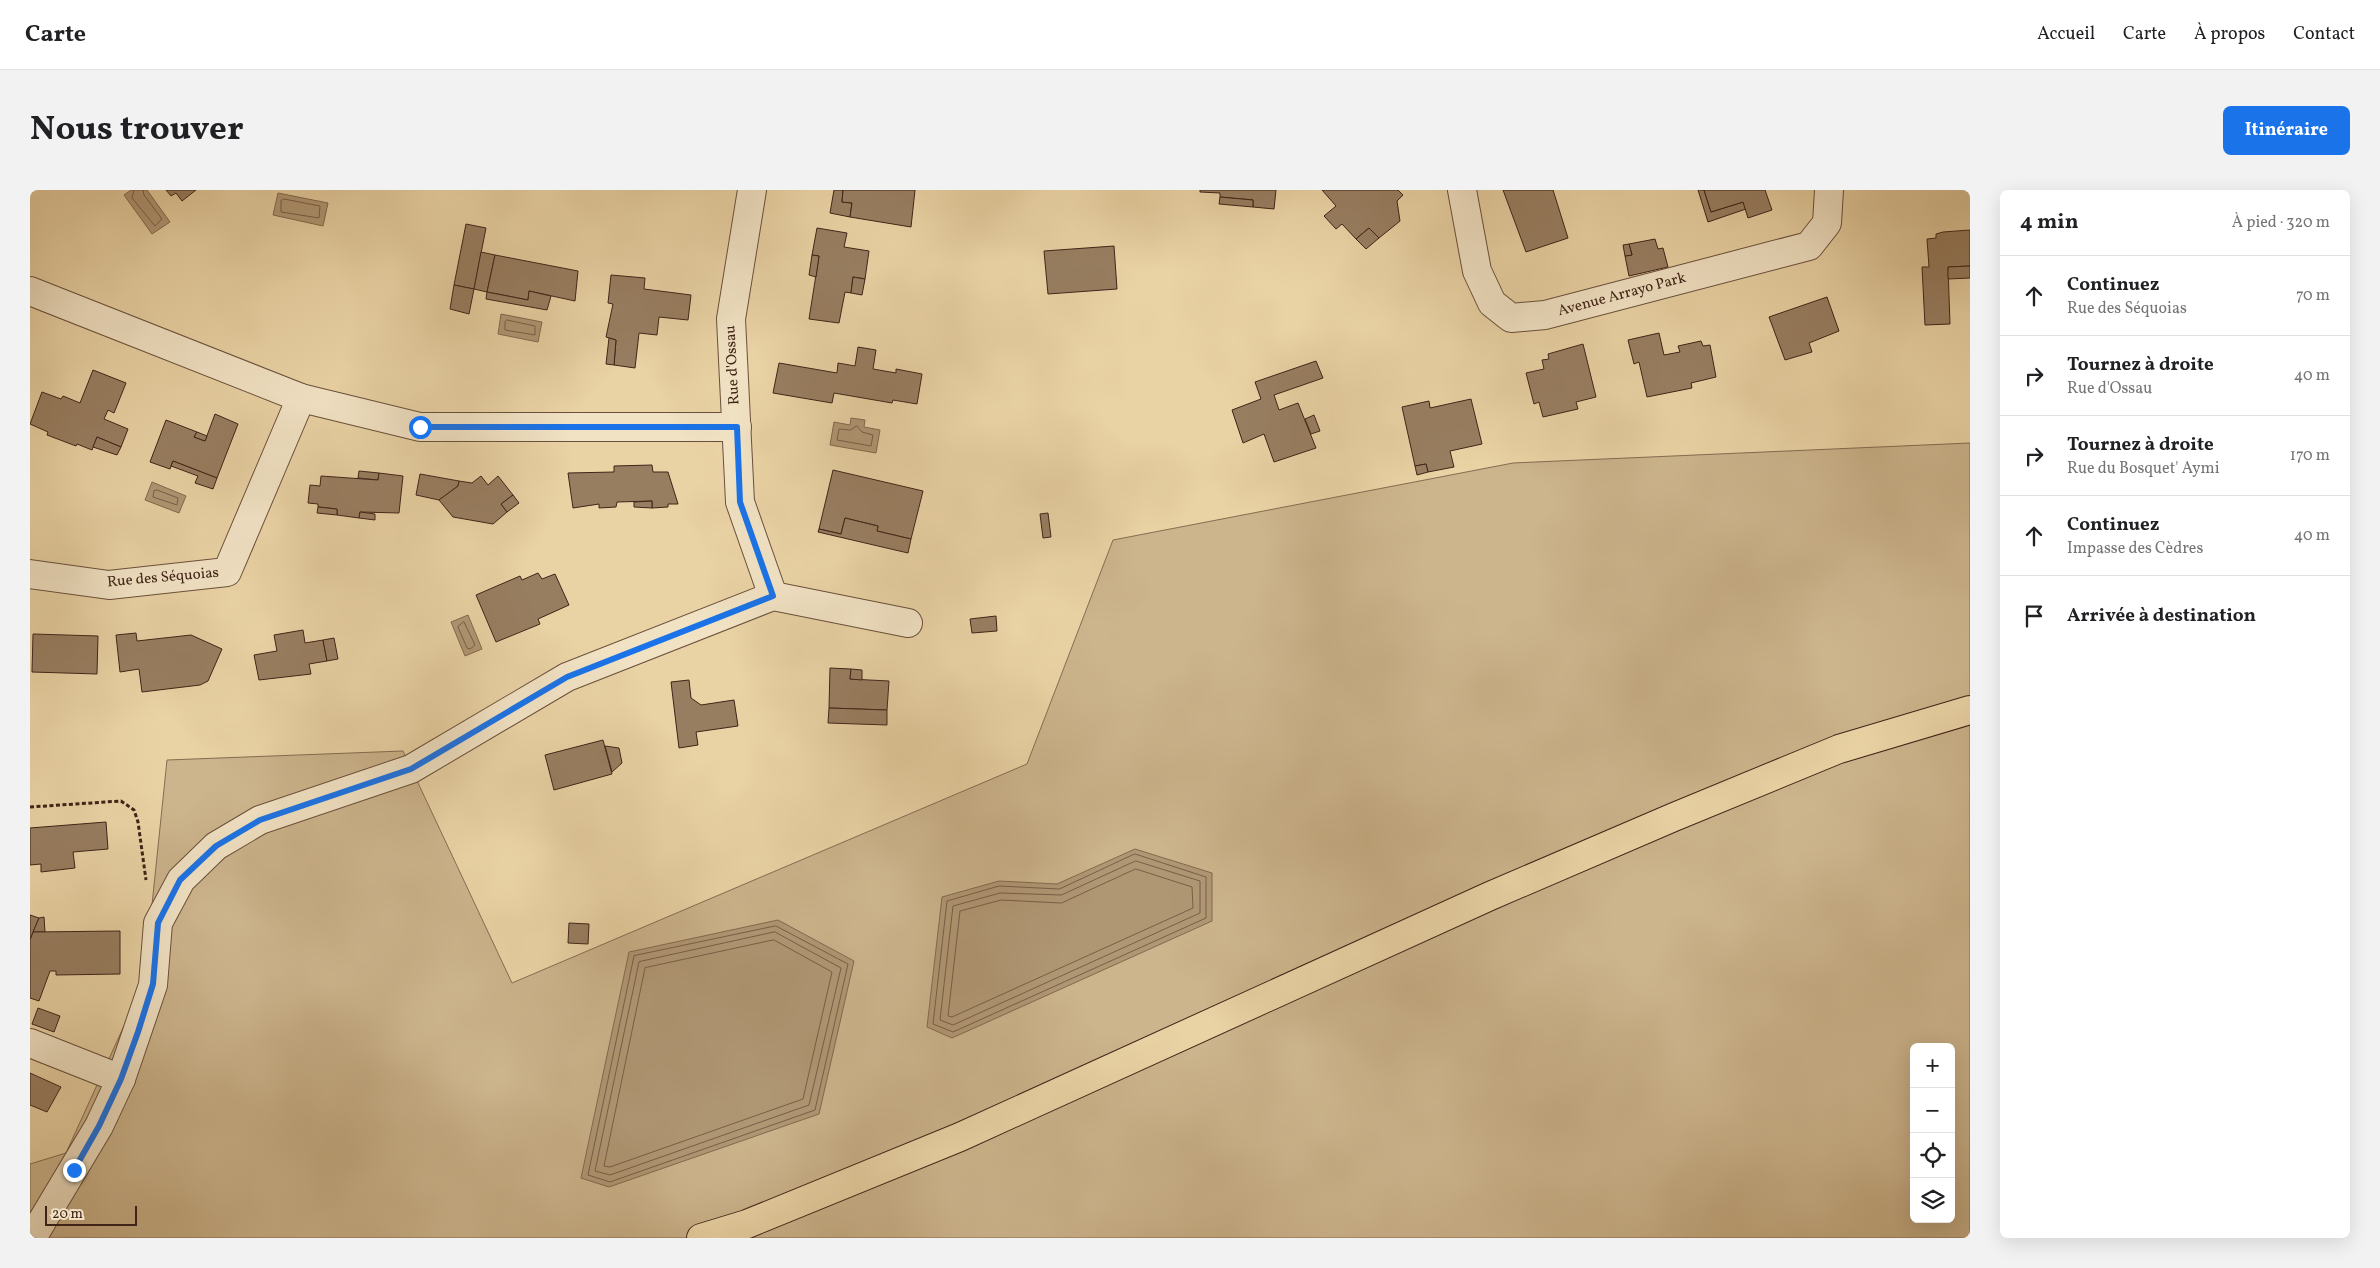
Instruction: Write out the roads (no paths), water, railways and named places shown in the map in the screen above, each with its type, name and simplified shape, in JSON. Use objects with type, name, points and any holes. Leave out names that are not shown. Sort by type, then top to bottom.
[{"type":"main road","points":[[700,1238],[748,1224],[960,1137],[1490,896],[1674,816],[1839,749],[1970,710]]},
{"type":"street","name":"Rue d'Ossau","points":[[752,190],[731,319],[740,502],[773,596]]},
{"type":"street","name":"Avenue Arrayo Park","points":[[1462,190],[1477,272],[1492,303],[1512,318],[1545,315],[1809,246],[1827,223],[1829,190]]},
{"type":"street","points":[[30,291],[301,398],[420,427],[737,427]]},
{"type":"street","name":"Rue des Séquoias","points":[[30,574],[109,585],[227,572],[301,398]]},
{"type":"street","points":[[32,1238],[99,1126],[121,1079],[153,984],[158,923],[180,880],[216,846],[260,820],[411,769],[567,677],[773,596],[908,623]]},
{"type":"street","points":[[30,1043],[121,1079]]},
{"type":"water","points":[[131,190],[147,190],[170,222],[152,234],[124,195]]},
{"type":"water","points":[[278,193],[328,203],[323,226],[273,215]]},
{"type":"water","points":[[501,314],[542,322],[538,342],[498,334]]},
{"type":"water","points":[[851,418],[865,420],[864,427],[880,430],[876,453],[830,445],[834,422],[850,425]]},
{"type":"water","points":[[152,482],[186,496],[179,513],[145,500]]},
{"type":"water","points":[[468,615],[482,649],[465,656],[451,622]]},
{"type":"water","points":[[1135,849],[1212,873],[1212,921],[952,1038],[927,1027],[942,897],[999,881],[1057,884]]},
{"type":"water","points":[[778,920],[854,961],[819,1114],[609,1187],[581,1178],[629,952]]}]
